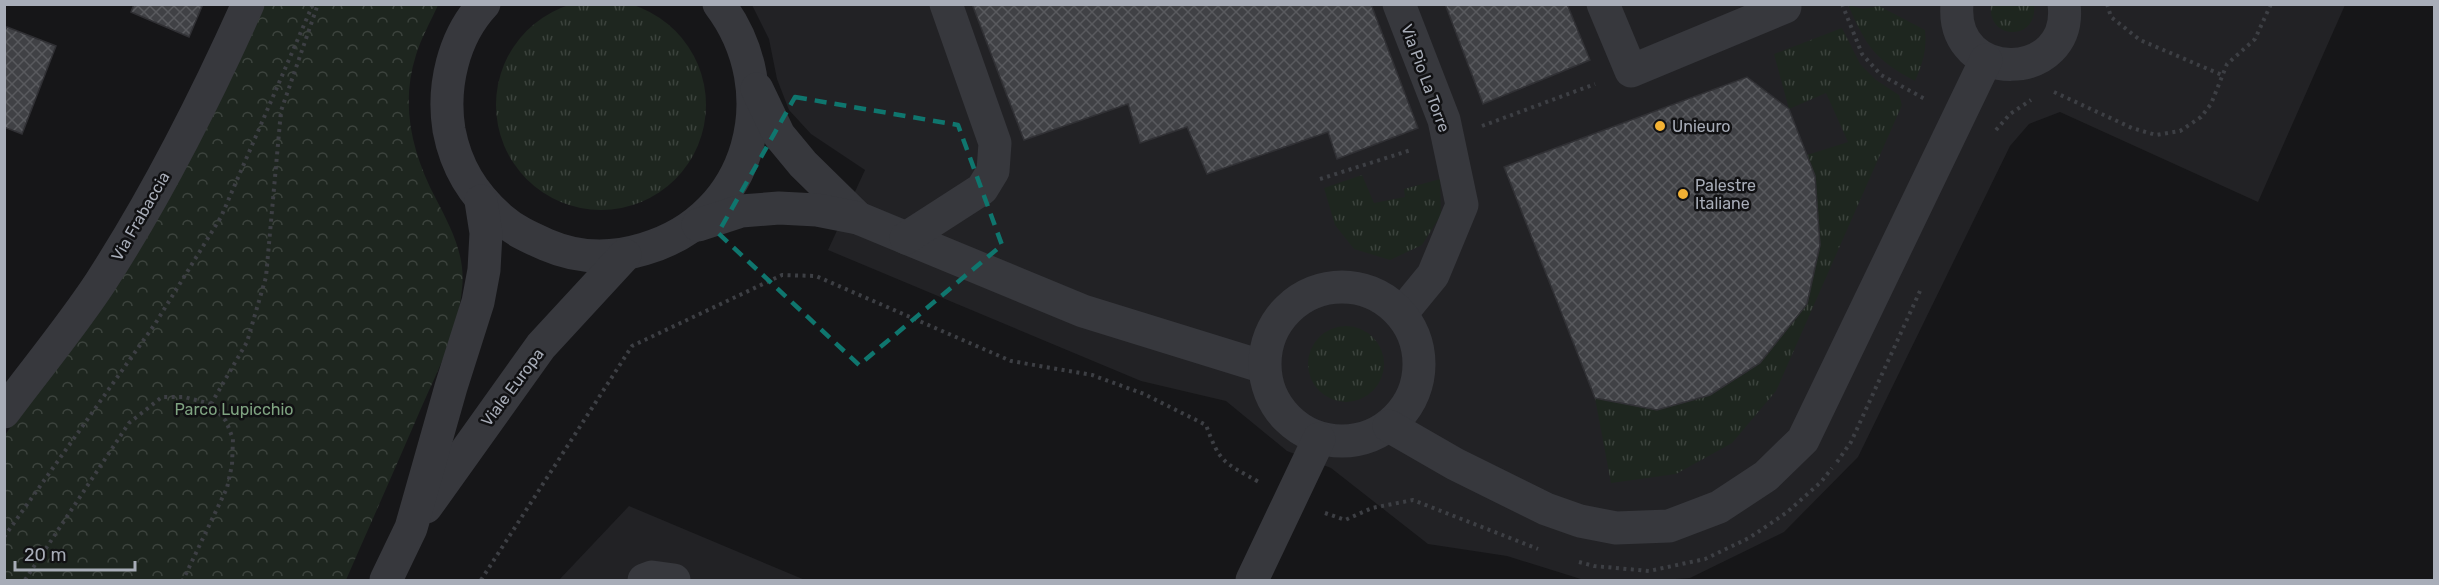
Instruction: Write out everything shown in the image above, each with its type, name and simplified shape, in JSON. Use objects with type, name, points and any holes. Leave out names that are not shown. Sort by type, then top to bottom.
[{"type":"street","name":"Via Frabaccia","points":[[4,412],[99,285],[134,229],[162,181],[248,4]]},
{"type":"street","points":[[484,4],[472,16],[451,63],[446,111],[453,148],[462,173],[481,201],[514,231],[564,252],[589,257],[625,255],[660,245],[693,226],[741,211],[778,208],[817,210],[858,218],[1083,311],[1263,367]]},
{"type":"street","points":[[906,238],[982,189],[993,171],[995,143],[946,4]]},
{"type":"street","name":"Via Pio La Torre","points":[[1399,4],[1444,120],[1462,205],[1433,275],[1401,314]]},
{"type":"street","points":[[1603,4],[1630,71],[1785,7]]},
{"type":"street","points":[[1958,4],[1956,16],[1961,34],[1971,50],[1986,60],[2001,65],[2016,66],[2031,62],[2055,43],[2062,29],[2064,4]]},
{"type":"street","points":[[724,8],[742,42],[753,79],[779,135],[803,164],[858,218]]},
{"type":"street","points":[[1389,426],[1455,464],[1536,504],[1580,521],[1616,528],[1669,526],[1719,507],[1766,476],[1803,440],[1986,60]]},
{"type":"street","points":[[693,226],[724,195],[749,145],[753,120],[753,79]]},
{"type":"street","name":"Viale Europa","points":[[411,528],[451,387],[478,303],[484,270],[486,234],[481,201]]},
{"type":"street","name":"Viale Europa","points":[[386,580],[411,528],[497,405],[541,346],[625,255]]},
{"type":"street","points":[[1330,287],[1357,288],[1381,297],[1401,314],[1414,335],[1420,360],[1417,385],[1406,408],[1389,426],[1368,438],[1344,442],[1319,439],[1298,429],[1280,412],[1268,391],[1263,367],[1266,344],[1275,323],[1290,306],[1308,294],[1330,287]]},
{"type":"street","points":[[1252,580],[1319,439]]},
{"type":"street","points":[[644,580],[652,577],[674,580]]},
{"type":"path","points":[[210,404],[246,342],[266,277],[281,111],[316,4]]},
{"type":"path","points":[[4,537],[155,324],[221,217],[316,4]]},
{"type":"path","points":[[1842,4],[1862,54],[1881,75],[1915,93]]},
{"type":"path","points":[[2107,4],[2111,17],[2140,40],[2222,75]]},
{"type":"path","points":[[2046,92],[2058,93],[2132,128],[2156,135],[2180,131],[2201,117],[2211,104],[2227,64],[2255,39],[2271,4]]},
{"type":"path","points":[[1320,179],[1448,137],[1630,71]]},
{"type":"path","points":[[1992,135],[2010,114],[2038,96]]},
{"type":"path","points":[[481,580],[632,346],[782,275],[816,276],[1011,361],[1092,375],[1144,394],[1206,424],[1216,452],[1227,465],[1291,499],[1345,520],[1372,508],[1413,500],[1545,551]]},
{"type":"path","points":[[1575,560],[1594,567],[1649,571],[1705,559],[1749,538],[1786,513],[1821,482],[1851,442],[1924,282]]},
{"type":"path","points":[[25,580],[129,423],[162,397],[184,397],[210,404],[226,421],[233,438],[232,465],[227,488],[183,580]]},
{"type":"highlighted area","points":[[795,97],[958,125],[1002,245],[859,365],[718,233]]},
{"type":"shaded area","points":[[752,5],[2345,5],[2258,202],[2060,112],[2029,124],[2010,146],[1858,457],[1784,532],[1690,578],[1584,580],[1507,556],[1428,544],[1331,468],[1287,451],[1226,401],[1141,381],[828,250],[865,170],[811,134],[789,110],[777,79],[769,39]]},
{"type":"shaded area","points":[[629,506],[805,580],[559,580]]},
{"type":"green space","points":[[591,0],[611,0],[631,4],[651,12],[682,38],[694,55],[702,75],[706,105],[702,135],[694,155],[668,186],[651,198],[631,206],[611,210],[591,210],[571,206],[551,198],[520,172],[508,155],[500,135],[496,115],[496,95],[500,75],[508,55],[534,24],[551,12],[571,4]]},
{"type":"green space","name":"Parco Lupicchio","points":[[259,5],[438,5],[416,55],[411,74],[409,110],[415,146],[421,164],[456,242],[463,277],[460,305],[439,368],[346,580],[5,580],[5,435],[98,305]]},
{"type":"green space","points":[[1848,5],[1863,9],[1879,6],[1925,30],[1924,56],[1915,81],[1890,66],[1873,50]]},
{"type":"green space","points":[[1991,5],[2034,5],[2033,17],[2021,30],[2012,32],[2004,30],[1992,17]]},
{"type":"green space","points":[[1842,28],[1860,64],[1876,80],[1899,95],[1902,105],[1776,391],[1732,443],[1676,474],[1611,483],[1595,398],[1657,410],[1710,395],[1760,363],[1807,304],[1820,245],[1815,176],[1807,155],[1848,142],[1826,93],[1789,109],[1774,54]]},
{"type":"green space","points":[[1362,175],[1374,203],[1405,197],[1404,189],[1440,179],[1441,215],[1422,245],[1390,260],[1354,249],[1335,225],[1324,188]]},
{"type":"green space","points":[[1339,326],[1353,326],[1367,332],[1378,343],[1382,349],[1384,364],[1382,379],[1373,391],[1361,400],[1339,402],[1325,396],[1314,385],[1308,371],[1308,357],[1314,343],[1325,332]]},
{"type":"building","points":[[134,4],[203,4],[189,37],[131,12]]},
{"type":"building","points":[[972,4],[1371,4],[1418,128],[1337,159],[1328,132],[1207,174],[1187,127],[1140,143],[1128,104],[1024,140]]},
{"type":"building","points":[[1445,4],[1567,4],[1590,60],[1483,104]]},
{"type":"building","points":[[7,27],[56,46],[22,134],[4,127],[4,32]]},
{"type":"building","points":[[1747,77],[1789,109],[1815,176],[1820,245],[1807,304],[1760,363],[1710,395],[1657,410],[1595,398],[1504,167]]},
{"type":"place","name":"Unieuro","points":[[1660,126]]},
{"type":"place","name":"Palestre Italiane","points":[[1683,194]]}]
